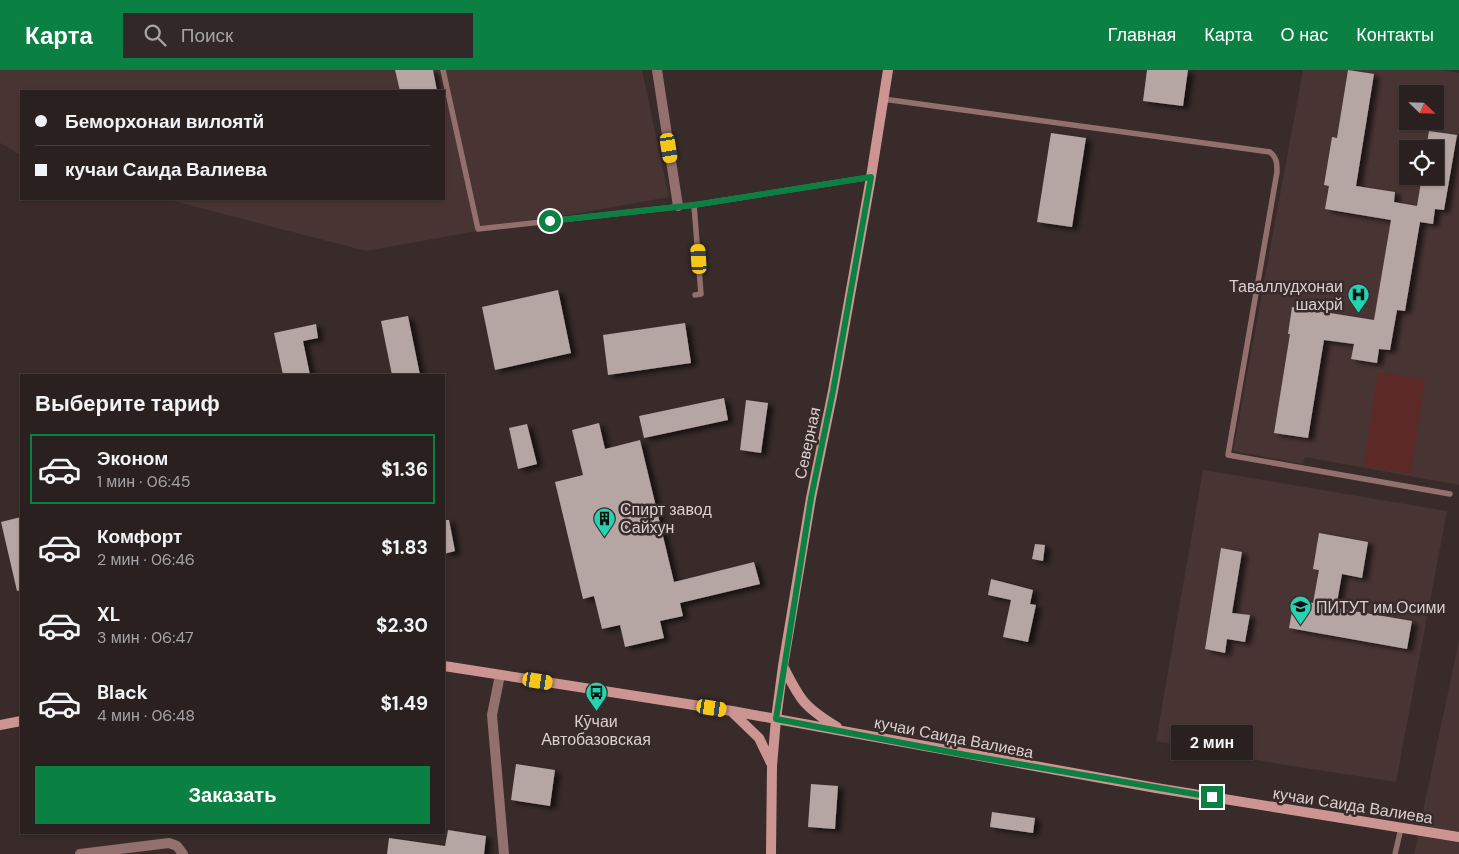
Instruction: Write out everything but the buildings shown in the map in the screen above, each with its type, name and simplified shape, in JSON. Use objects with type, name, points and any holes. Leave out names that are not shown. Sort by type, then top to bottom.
[{"type":"street","points":[[657,70],[678,206]]},
{"type":"street","name":"Северная","points":[[771,854],[772,766],[783,666],[811,498],[833,391],[871,177],[888,70]]},
{"type":"street","name":"кучаи Саида Валиева","points":[[445,666],[732,711],[1156,788],[1459,837]]},
{"type":"street","points":[[783,666],[795,690],[808,708],[845,731]]},
{"type":"street","points":[[500,675],[492,715],[504,854]]},
{"type":"street","points":[[732,711],[759,738],[772,766]]},
{"type":"street","points":[[0,725],[20,721]]},
{"type":"street","points":[[80,854],[169,843],[177,846],[182,854]]},
{"type":"lane","points":[[443,70],[478,229],[694,205],[871,177]]},
{"type":"lane","points":[[883,99],[1270,152],[1275,156],[1277,172],[1228,455],[1450,494]]},
{"type":"lane","points":[[694,205],[701,294],[695,295]]},
{"type":"lane","points":[[1395,854],[1401,828]]},
{"type":"shaded area","points":[[0,70],[642,70],[669,197],[366,251],[170,200],[445,200],[445,90],[20,90],[20,154],[0,143]]},
{"type":"shaded area","name":"Таваллудхонаи шахрй","points":[[1303,70],[1441,70],[1459,73],[1459,485],[1305,457],[1303,464],[1233,451]]},
{"type":"shaded area","points":[[1378,372],[1425,379],[1411,473],[1364,466]]},
{"type":"shaded area","name":"ПИТУТ им.Осими","points":[[1203,470],[1447,511],[1396,782],[1279,764],[1156,741]]},
{"type":"shaded area","points":[[1459,640],[1459,854],[1414,854]]},
{"type":"place","name":"Таваллудхонаи шахрй","points":[[1359,314]]},
{"type":"place","name":"Спирт завод Сайхун","points":[[604,537]]},
{"type":"place","name":"ПИТУТ им.Осими","points":[[1300,626]]},
{"type":"place","name":"Кӯчаи Автобазовская","points":[[596,711]]},
{"type":"route","points":[[550,221],[694,205],[871,177],[833,391],[811,498],[776,719],[966,755],[1212,797]]}]
